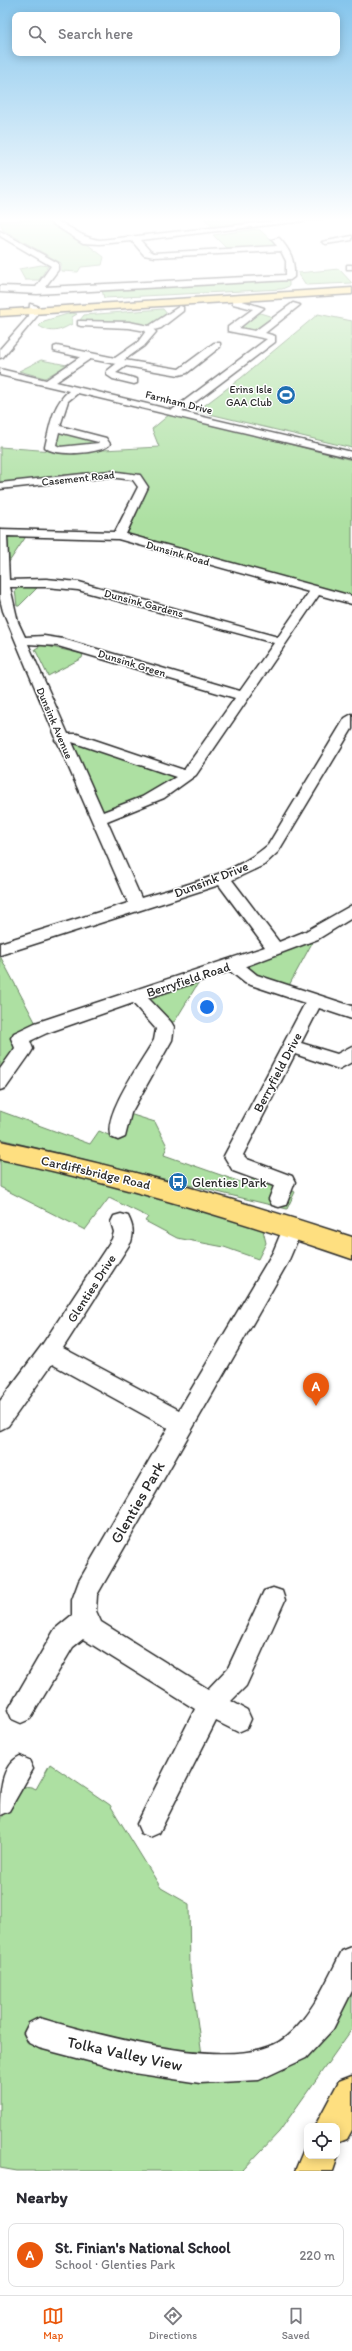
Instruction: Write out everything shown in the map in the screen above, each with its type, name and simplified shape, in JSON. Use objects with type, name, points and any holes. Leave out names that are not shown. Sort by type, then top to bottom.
[{"type":"main road","name":"Cardiffsbridge Road","points":[[0,1150],[148,1184],[220,1203],[352,1248]]},
{"type":"main road","points":[[336,2123],[352,2094]]},
{"type":"main road","points":[[314,2171],[318,2159]]},
{"type":"street","points":[[0,355],[29,320]]},
{"type":"street","points":[[81,323],[129,325],[149,330],[165,320]]},
{"type":"street","points":[[57,349],[174,372],[184,371],[242,320]]},
{"type":"street","points":[[257,334],[275,320]]},
{"type":"street","points":[[174,413],[272,340],[272,338],[231,329]]},
{"type":"street","points":[[134,381],[116,377],[110,373],[120,362],[141,344],[151,332],[149,330]]},
{"type":"street","points":[[48,383],[89,355]]},
{"type":"street","name":"Farnham Drive","points":[[0,372],[352,455]]},
{"type":"street","points":[[55,428],[102,440],[105,444],[101,447],[54,449],[50,446],[60,408],[64,400],[76,390]]},
{"type":"street","name":"Casement Road","points":[[0,486],[110,474],[136,477],[143,487],[120,536]]},
{"type":"street","name":"Dunsink Road","points":[[0,532],[77,533],[120,536],[352,600]]},
{"type":"street","name":"Dunsink Avenue","points":[[0,532],[0,551],[6,600],[20,641],[62,740],[137,906]]},
{"type":"street","name":"Dunsink Gardens","points":[[4,584],[25,583],[78,586],[280,641]]},
{"type":"street","points":[[98,819],[153,799],[176,787],[187,776],[316,591]]},
{"type":"street","name":"Dunsink Green","points":[[20,641],[44,640],[59,642],[243,696]]},
{"type":"street","name":"Dunsink Drive","points":[[0,949],[222,878],[259,861],[273,848],[346,738],[352,718]]},
{"type":"street","points":[[62,740],[72,737],[187,776]]},
{"type":"street","points":[[222,878],[276,950]]},
{"type":"street","name":"Berryfield Road","points":[[0,1083],[24,1049],[20,1038],[41,1028],[276,950],[312,935],[352,911]]},
{"type":"street","points":[[233,964],[251,980],[352,1013]]},
{"type":"street","points":[[118,1132],[122,1112],[163,1040],[165,1027],[136,996]]},
{"type":"street","name":"Berryfield Drive","points":[[279,1199],[285,1182],[240,1165],[234,1156],[315,1000]]},
{"type":"street","points":[[291,1046],[339,1062],[352,1052]]},
{"type":"street","name":"Glenties Drive","points":[[0,1419],[50,1352],[121,1242],[124,1232],[121,1222]]},
{"type":"street","name":"Glenties Park","points":[[86,1620],[83,1601],[87,1588],[280,1256],[293,1227]]},
{"type":"street","points":[[50,1352],[97,1376],[182,1424]]},
{"type":"street","points":[[150,1824],[211,1704],[237,1677],[273,1600]]},
{"type":"street","points":[[21,1710],[64,1638],[86,1620],[92,1631],[186,1691],[238,1719]]},
{"type":"street","points":[[0,1802],[20,1769]]},
{"type":"street","name":"Tolka Valley View","points":[[39,2034],[134,2058],[200,2068],[259,2065],[296,2048],[323,2019],[352,1961]]},
{"type":"green space","points":[[72,320],[72,324],[56,331],[52,331],[39,326],[44,321]]},
{"type":"green space","points":[[84,320],[158,320],[149,326]]},
{"type":"green space","points":[[246,320],[268,320],[253,331],[237,327]]},
{"type":"green space","name":"Erins Isle GAA Club","points":[[310,320],[352,321],[352,448],[197,411],[241,378]]},
{"type":"green space","points":[[41,360],[67,365],[45,378],[19,371]]},
{"type":"green space","points":[[170,414],[352,460],[352,596],[127,535],[147,487],[144,480],[138,476],[126,473],[91,473],[0,484],[0,447],[65,452],[159,447],[152,429]]},
{"type":"green space","points":[[62,431],[99,442],[93,446],[59,447],[56,445],[57,434]]},
{"type":"green space","points":[[1,532],[29,532],[3,571]]},
{"type":"green space","points":[[22,586],[37,588],[19,606],[17,606],[15,590]]},
{"type":"green space","points":[[42,645],[83,654],[82,658],[48,676],[35,649]]},
{"type":"green space","points":[[61,735],[187,776],[99,819]]},
{"type":"green space","points":[[318,932],[286,991],[233,965]]},
{"type":"green space","points":[[0,956],[40,1031],[0,1088]]},
{"type":"green space","points":[[203,975],[175,1021],[165,1026],[138,997]]},
{"type":"green space","points":[[0,1111],[90,1144],[99,1131],[118,1139],[123,1112],[155,1122],[167,1146],[164,1155],[249,1185],[256,1172],[295,1192],[287,1209],[0,1139]]},
{"type":"green space","points":[[0,1157],[27,1162],[262,1226],[266,1243],[258,1259],[224,1247],[177,1238],[145,1221],[148,1217],[109,1198],[85,1230],[0,1187]]},
{"type":"green space","points":[[50,1764],[110,1805],[161,1888],[189,1904],[190,1969],[204,2069],[259,2066],[352,1980],[352,2029],[279,2132],[242,2171],[17,2171],[0,2168],[0,1820],[9,1802],[18,1791],[23,1787],[36,1789]]},
{"type":"place","name":"Erins Isle GAA Club","points":[[286,395]]},
{"type":"place","name":"Glenties Park","points":[[178,1182]]},
{"type":"place","name":"St. Finian's National School","points":[[316,1406]]}]
